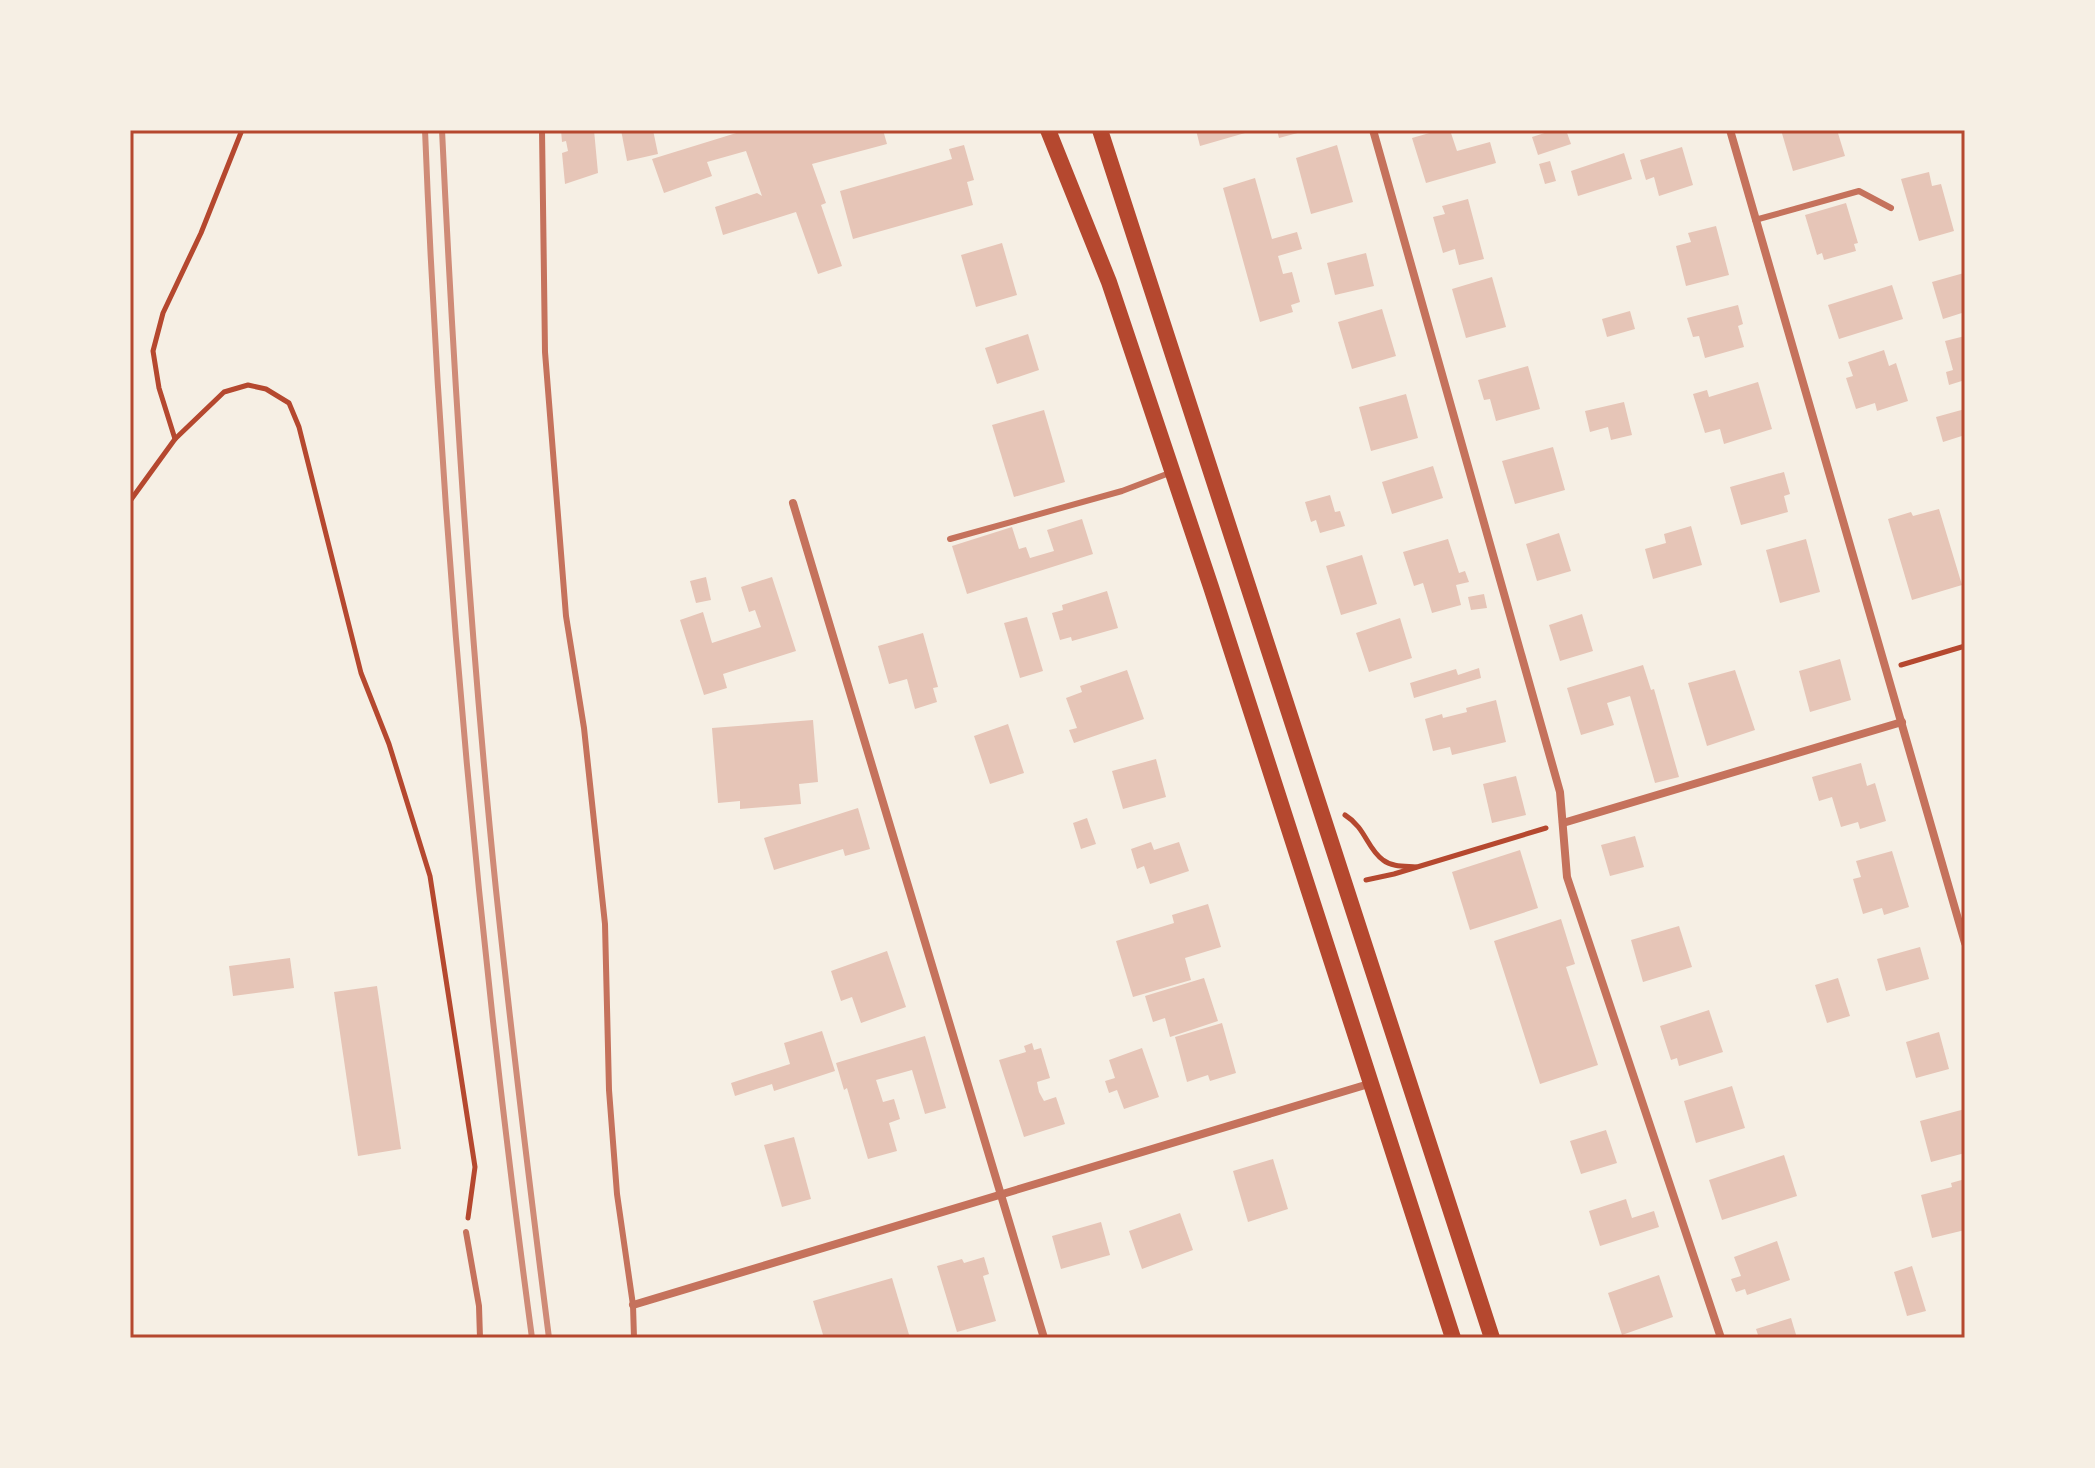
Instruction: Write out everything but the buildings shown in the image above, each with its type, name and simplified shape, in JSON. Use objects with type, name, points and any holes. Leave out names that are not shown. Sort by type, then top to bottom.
[{"type":"main road","points":[[1048,130],[1109,282],[1453,1338]]},
{"type":"main road","points":[[1100,130],[1492,1338]]},
{"type":"street","points":[[1373,130],[1560,792],[1567,877],[1721,1338]]},
{"type":"street","points":[[1730,130],[1965,943]]},
{"type":"street","points":[[793,503],[1044,1338]]},
{"type":"street","points":[[1563,823],[1902,722]]},
{"type":"street","points":[[633,1305],[1372,1082]]},
{"type":"lane","points":[[542,130],[548,383],[566,616],[584,728],[605,924],[610,1105],[634,1338]]},
{"type":"lane","points":[[1754,220],[1859,191],[1891,208]]},
{"type":"lane","points":[[950,539],[1122,491],[1172,472]]},
{"type":"lane","points":[[466,1232],[479,1306],[480,1338]]},
{"type":"path","points":[[175,439],[159,388],[153,351],[163,313],[201,233],[242,130]]},
{"type":"path","points":[[130,501],[175,439],[224,392],[248,385],[266,389],[289,403],[299,427],[361,673],[389,744],[430,876],[475,1167],[466,1232]]},
{"type":"path","points":[[1887,669],[1965,646]]},
{"type":"path","points":[[1344,814],[1358,823],[1384,861],[1418,867]]},
{"type":"path","points":[[1366,880],[1563,823]]},
{"type":"railway","points":[[425,130],[441,433],[464,735],[495,1037],[532,1338]]},
{"type":"railway","points":[[442,130],[478,700],[502,946],[549,1338]]}]
